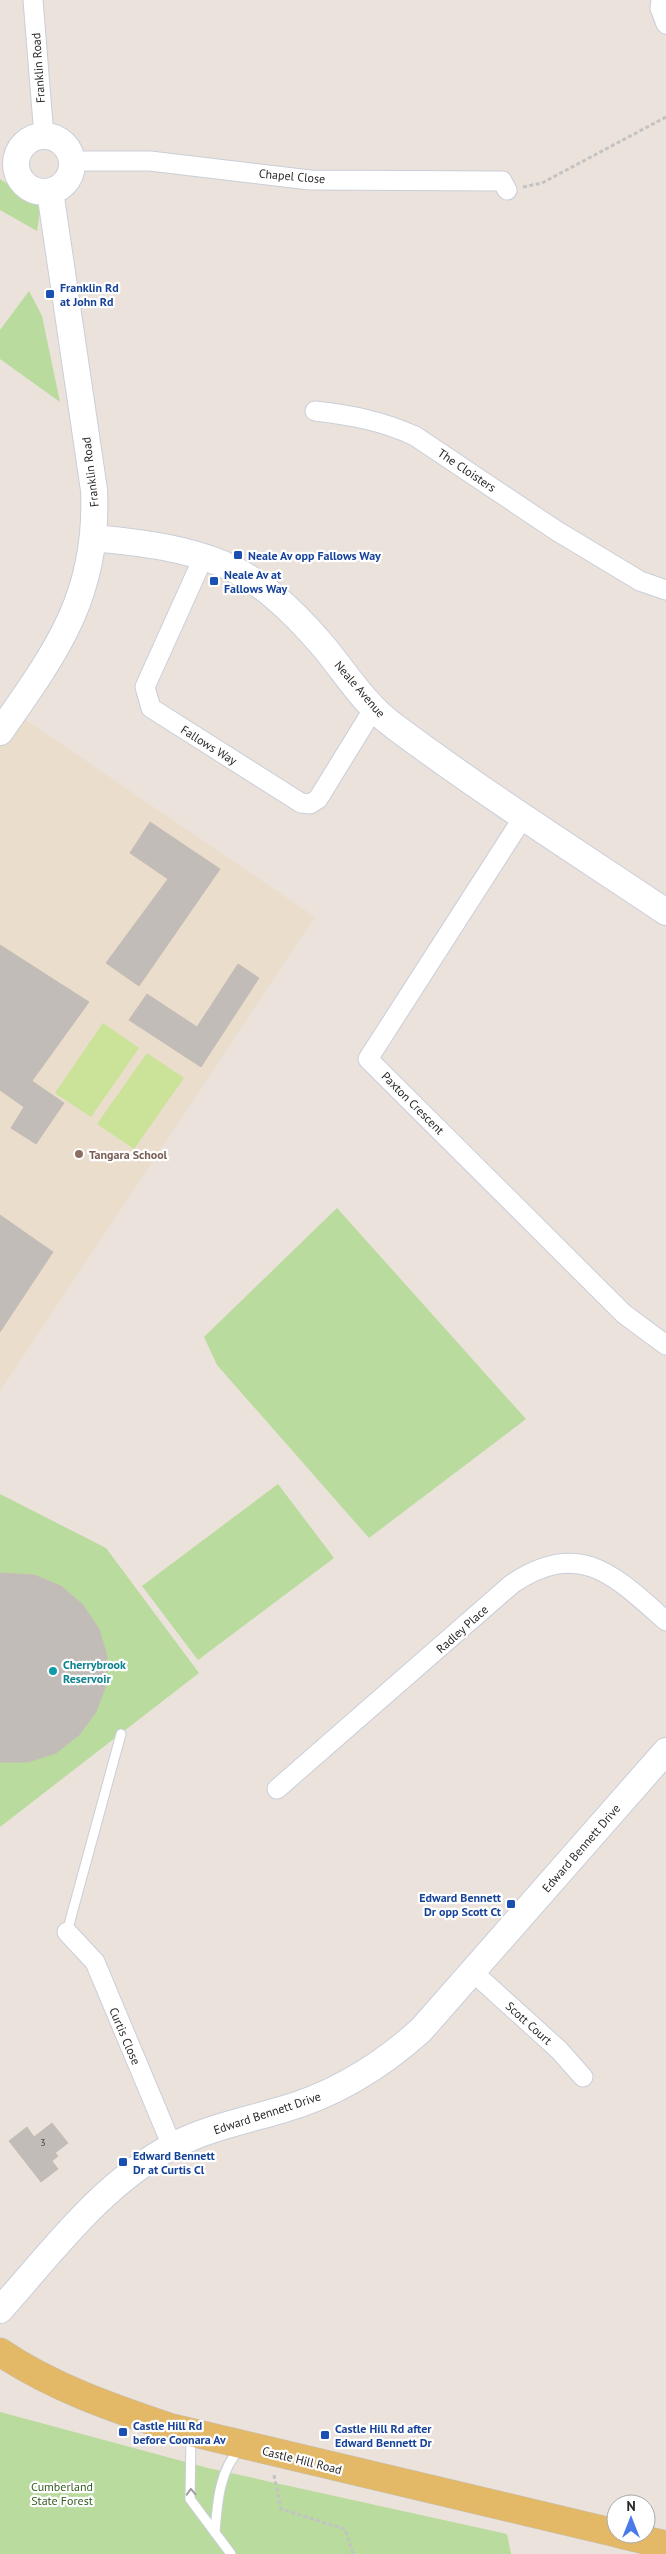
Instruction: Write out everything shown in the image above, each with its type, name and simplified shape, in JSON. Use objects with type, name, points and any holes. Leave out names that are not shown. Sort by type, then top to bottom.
[{"type":"main road","name":"Castle Hill Road","points":[[0,2352],[49,2381],[102,2405],[191,2433],[606,2531]]},
{"type":"street","name":"Franklin Road","points":[[33,0],[44,136]]},
{"type":"street","points":[[661,0],[660,8],[666,24]]},
{"type":"street","points":[[44,136],[59,140],[70,153],[71,169],[64,183],[50,190],[32,189],[8,165],[27,142],[44,136]]},
{"type":"street","name":"Chapel Close","points":[[72,161],[150,161],[310,180],[502,181],[507,190]]},
{"type":"street","name":"Franklin Road","points":[[0,732],[45,668],[70,622],[85,583],[94,538],[94,490],[50,190]]},
{"type":"street","name":"The Cloisters","points":[[315,411],[356,416],[390,424],[415,436],[557,531],[640,581],[666,590]]},
{"type":"street","name":"Neale Avenue","points":[[94,538],[156,544],[204,556],[228,565],[255,580],[282,601],[374,708],[392,725],[666,912]]},
{"type":"street","name":"Fallows Way","points":[[204,556],[145,687],[151,708],[301,803],[310,804],[318,799],[374,708]]},
{"type":"street","name":"Paxton Crescent","points":[[524,816],[368,1059],[624,1314],[666,1345]]},
{"type":"street","name":"Radley Place","points":[[277,1789],[512,1584],[527,1574],[555,1564],[586,1566],[600,1570],[625,1585],[666,1622]]},
{"type":"street","name":"Edward Bennett Drive","points":[[0,2310],[89,2211],[120,2183],[172,2146],[213,2130],[308,2101],[359,2077],[382,2063],[421,2030],[662,1763]]},
{"type":"street","name":"Curtis Close","points":[[67,1932],[94,1962],[172,2146]]},
{"type":"street","name":"Scott Court","points":[[472,1972],[559,2050],[583,2077]]},
{"type":"lane","points":[[67,1932],[121,1734]]},
{"type":"lane","points":[[191,2433],[190,2499],[231,2554]]},
{"type":"lane","points":[[215,2533],[217,2502],[227,2467],[233,2456],[244,2446]]},
{"type":"path","points":[[507,190],[542,183],[666,117]]},
{"type":"path","points":[[274,2475],[281,2509],[345,2528],[353,2554]]},
{"type":"shaded area","name":"Tangara School","points":[[14,712],[315,917],[0,1391],[0,732]]},
{"type":"green space","points":[[0,179],[41,206],[37,231],[0,210]]},
{"type":"green space","points":[[29,291],[42,316],[60,402],[0,359],[0,330]]},
{"type":"green space","points":[[103,1023],[139,1048],[91,1117],[55,1093]]},
{"type":"green space","points":[[147,1053],[184,1078],[134,1149],[97,1124]]},
{"type":"green space","points":[[337,1208],[526,1419],[369,1538],[217,1365],[204,1337]]},
{"type":"green space","points":[[278,1484],[334,1558],[198,1660],[142,1586]]},
{"type":"green space","points":[[0,1494],[106,1548],[199,1673],[0,1827]]},
{"type":"green space","name":"Cumberland State Forest","points":[[0,2412],[208,2468],[507,2534],[511,2554],[0,2554]]},
{"type":"building","points":[[150,822],[220,869],[139,986],[106,963],[168,879],[130,853]]},
{"type":"building","points":[[0,945],[89,1002],[32,1081],[64,1103],[36,1144],[11,1128],[24,1107],[0,1090]]},
{"type":"building","points":[[238,964],[259,978],[201,1067],[129,1020],[147,994],[197,1027]]},
{"type":"building","points":[[0,1215],[53,1252],[0,1332]]},
{"type":"building","name":"Cherrybrook Reservoir","points":[[0,1573],[34,1575],[61,1586],[83,1605],[99,1629],[107,1656],[106,1685],[96,1712],[79,1735],[56,1753],[28,1762],[0,1762]]},
{"type":"building","points":[[52,2123],[68,2143],[55,2153],[58,2156],[52,2161],[58,2169],[41,2182],[9,2141],[27,2127],[34,2137]]},
{"type":"place","name":"Franklin Rd at John Rd","points":[[50,294]]},
{"type":"place","name":"Neale Av opp Fallows Way","points":[[238,555]]},
{"type":"place","name":"Neale Av at Fallows Way","points":[[214,581]]},
{"type":"place","name":"Tangara School","points":[[79,1154]]},
{"type":"place","name":"Cherrybrook Reservoir","points":[[53,1671]]},
{"type":"place","name":"Edward Bennett Dr opp Scott Ct","points":[[511,1904]]},
{"type":"place","name":"Edward Bennett Dr at Curtis Cl","points":[[123,2162]]},
{"type":"place","name":"Castle Hill Rd before Coonara Av","points":[[123,2432]]},
{"type":"place","name":"Castle Hill Rd after Edward Bennett Dr","points":[[325,2435]]}]
